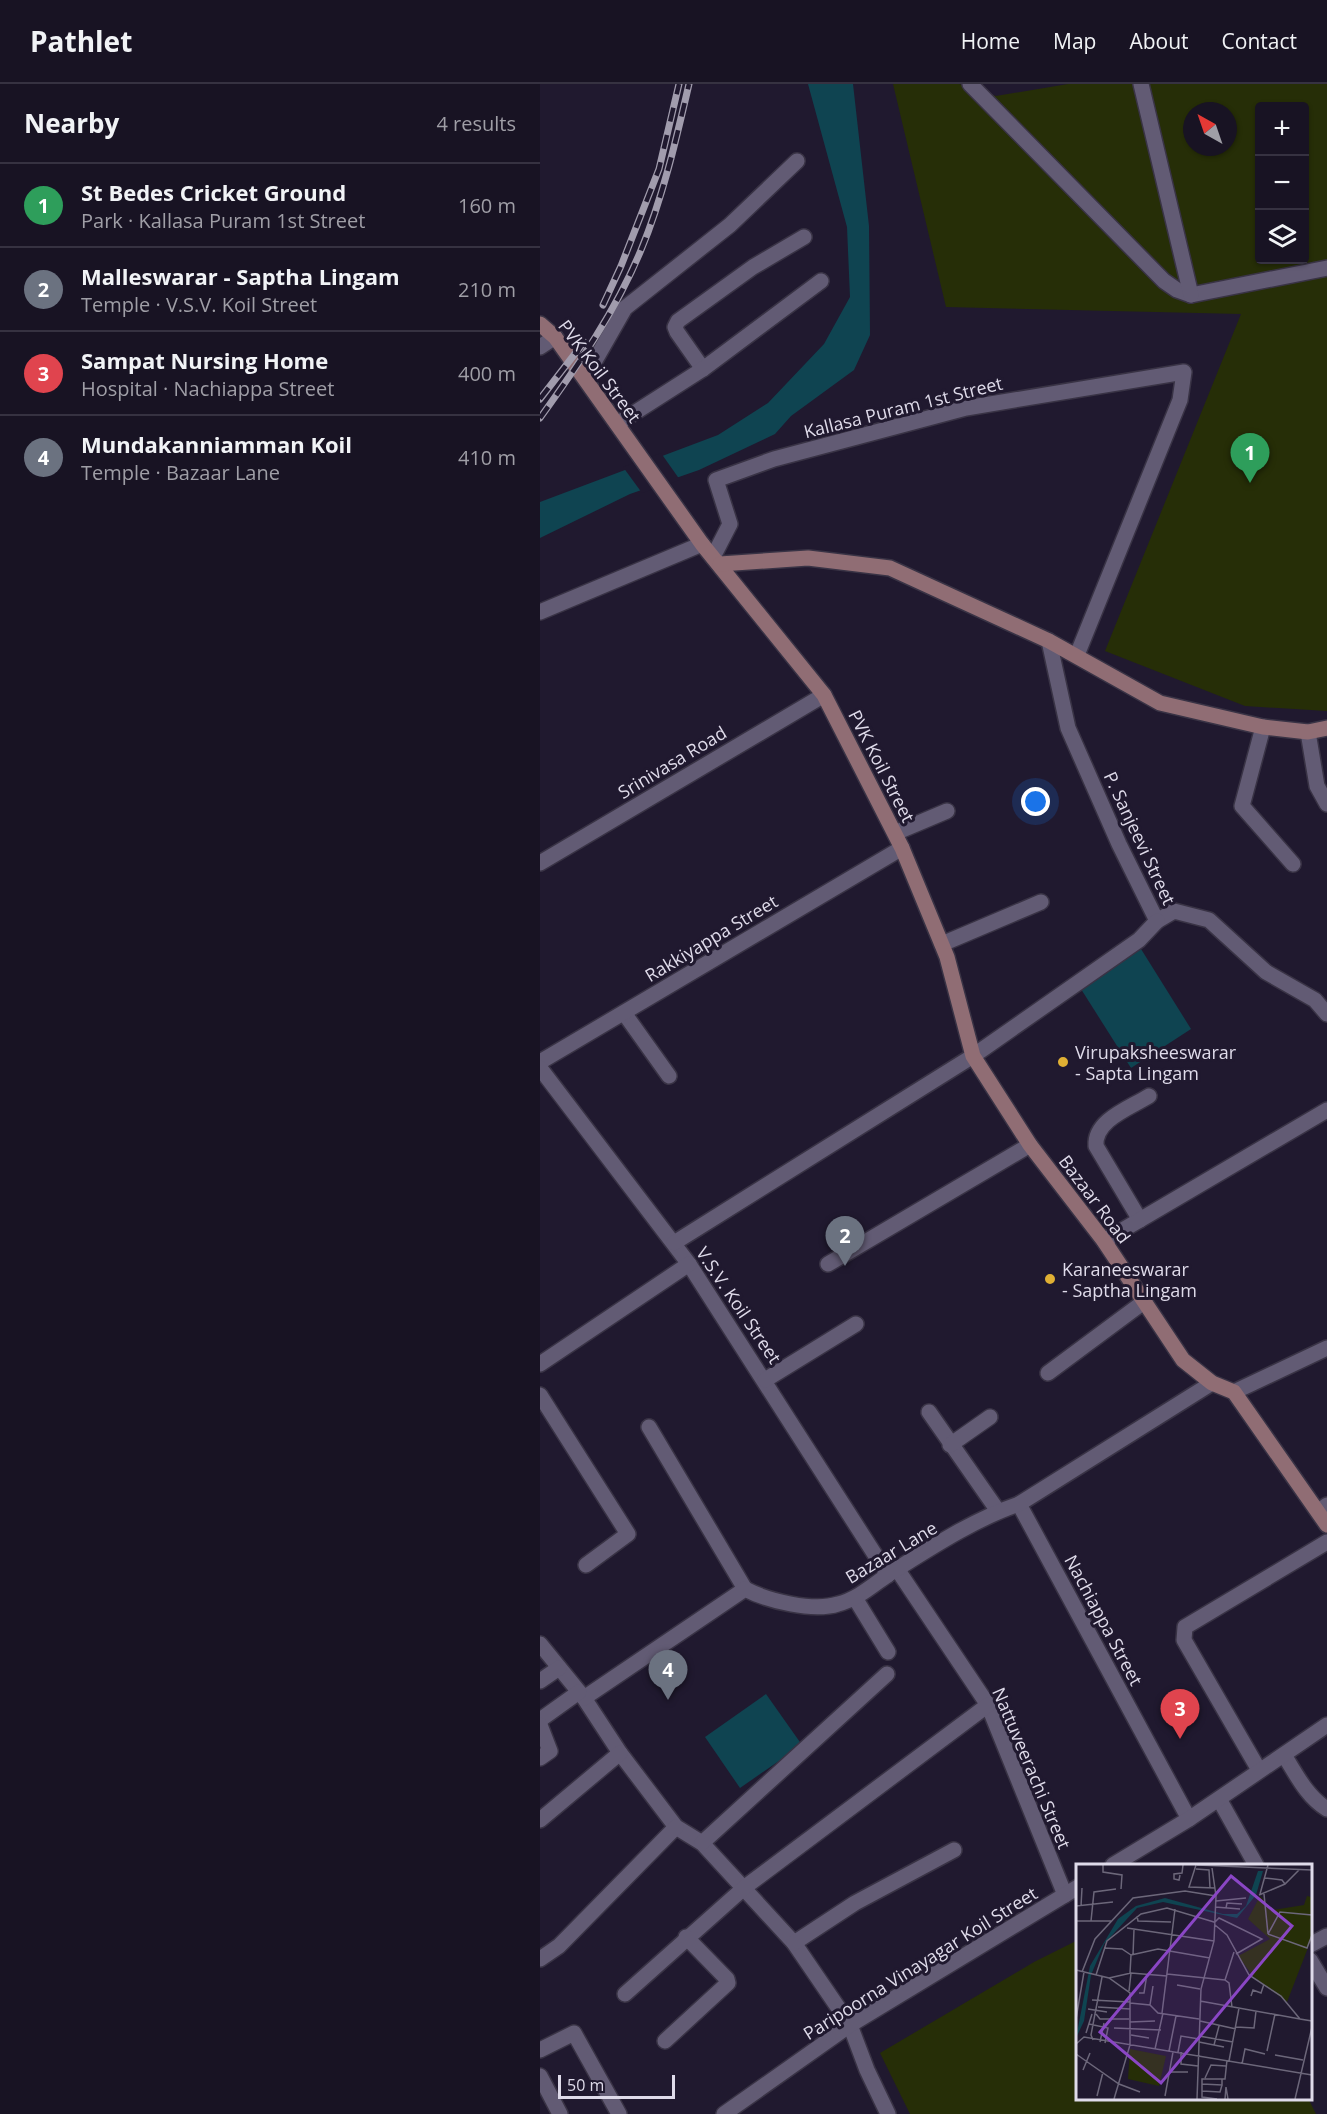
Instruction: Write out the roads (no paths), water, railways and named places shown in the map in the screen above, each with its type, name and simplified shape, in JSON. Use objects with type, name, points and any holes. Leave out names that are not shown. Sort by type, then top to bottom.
[{"type":"street","points":[[970,84],[1164,281],[1177,291],[1191,295],[1327,268]]},
{"type":"street","points":[[1141,84],[1191,295]]},
{"type":"street","points":[[585,378],[625,308],[730,225],[797,161]]},
{"type":"street","points":[[703,369],[677,333],[675,327],[678,321],[753,267],[804,237]]},
{"type":"street","points":[[617,424],[703,369],[821,281]]},
{"type":"street","name":"PVK Koil Street","points":[[540,324],[555,337],[702,544],[824,695],[895,833],[942,944],[973,1056]]},
{"type":"street","points":[[540,347],[555,337]]},
{"type":"street","name":"Kallasa Puram 1st Street","points":[[717,561],[730,524],[717,480],[774,459],[966,408],[1184,372],[1180,400],[1077,655]]},
{"type":"street","points":[[540,612],[702,544]]},
{"type":"street","points":[[717,561],[808,558],[890,568],[1049,641],[1160,703],[1263,727],[1308,732],[1327,728]]},
{"type":"street","name":"P. Sanjeevi Street","points":[[1049,641],[1068,728],[1119,844],[1157,921],[1174,911],[1209,920],[1266,972],[1315,1000],[1327,1014]]},
{"type":"street","name":"Srinivasa Road","points":[[540,863],[824,695]]},
{"type":"street","points":[[1263,727],[1242,806],[1293,864]]},
{"type":"street","points":[[1308,732],[1317,786],[1327,804]]},
{"type":"street","points":[[895,833],[947,811]]},
{"type":"street","name":"Rakkiyappa Street","points":[[540,1062],[902,848]]},
{"type":"street","points":[[942,944],[1041,902]]},
{"type":"street","points":[[674,1243],[973,1056],[1139,940],[1157,921]]},
{"type":"street","points":[[624,1013],[669,1076]]},
{"type":"street","name":"Bazaar Road","points":[[973,1056],[1030,1145],[1104,1241],[1183,1360],[1212,1383],[1234,1392]]},
{"type":"street","name":"V.S.V. Koil Street","points":[[540,1068],[689,1264],[893,1572]]},
{"type":"street","points":[[1140,1220],[1096,1146],[1096,1138],[1101,1125],[1149,1096]]},
{"type":"street","points":[[1104,1241],[1327,1110]]},
{"type":"street","points":[[828,1264],[1030,1145]]},
{"type":"street","points":[[540,1364],[689,1264]]},
{"type":"street","points":[[1048,1373],[1145,1301]]},
{"type":"street","points":[[765,1380],[856,1324]]},
{"type":"street","points":[[1327,1348],[1234,1392],[1323,1508],[1327,1525]]},
{"type":"street","name":"Bazaar Lane","points":[[745,1589],[761,1598],[820,1608],[855,1598],[893,1572],[998,1511],[1019,1504],[1212,1383]]},
{"type":"street","points":[[540,1395],[628,1534],[586,1565]]},
{"type":"street","points":[[929,1412],[998,1511]]},
{"type":"street","points":[[950,1445],[990,1417]]},
{"type":"street","points":[[540,1720],[745,1589],[649,1427]]},
{"type":"street","name":"Nachiappa Street","points":[[1019,1504],[1189,1819]]},
{"type":"street","points":[[1259,1770],[1184,1640],[1185,1627],[1327,1542]]},
{"type":"street","name":"Nattuveerachi Street","points":[[893,1572],[988,1705],[1065,1895]]},
{"type":"street","points":[[855,1598],[888,1652]]},
{"type":"street","points":[[540,1644],[581,1695],[620,1753],[676,1827],[702,1843],[745,1887],[794,1943],[850,2025],[867,2070],[888,2114]]},
{"type":"street","points":[[540,1681],[559,1668]]},
{"type":"street","points":[[702,1843],[887,1674]]},
{"type":"street","points":[[625,1994],[686,1937],[745,1887],[988,1705]]},
{"type":"street","points":[[540,1725],[549,1751],[540,1758]]},
{"type":"street","points":[[1115,1864],[1189,1819],[1327,1725]]},
{"type":"street","points":[[540,1820],[620,1753]]},
{"type":"street","points":[[1284,1755],[1304,1788],[1317,1803],[1327,1809]]},
{"type":"street","points":[[1219,1799],[1255,1864]]},
{"type":"street","points":[[540,1959],[559,1946],[676,1827]]},
{"type":"street","points":[[794,1943],[855,1903],[954,1850]]},
{"type":"street","name":"Paripoorna Vinayagar Koil Street","points":[[724,2114],[850,2025],[1076,1888]]},
{"type":"street","points":[[1312,1944],[1327,1936]]},
{"type":"street","points":[[665,2041],[728,1983],[727,1979],[686,1937]]},
{"type":"street","points":[[1319,1967],[1327,1988]]},
{"type":"street","points":[[540,2050],[574,2033],[619,2114]]},
{"type":"street","points":[[540,2076],[560,2114]]},
{"type":"water","points":[[808,84],[853,84],[869,226],[870,335],[854,370],[791,416],[775,434],[699,470],[630,494],[540,538],[540,502],[718,435],[768,403],[824,344],[850,297],[847,227]]},
{"type":"water","points":[[1141,949],[1191,1029],[1131,1068],[1081,989]]},
{"type":"water","points":[[766,1694],[802,1745],[740,1788],[705,1737]]},
{"type":"railway","points":[[603,305],[659,169],[679,84]]},
{"type":"railway","points":[[540,418],[595,337],[631,273],[649,230],[662,189],[689,84]]},
{"type":"railway","points":[[540,399],[584,342]]},
{"type":"place","name":"St Bedes Cricket Ground","points":[[1250,483]]},
{"type":"place","name":"Virupaksheeswarar - Sapta Lingam","points":[[1063,1062]]},
{"type":"place","name":"Malleswarar - Saptha Lingam","points":[[845,1266]]},
{"type":"place","name":"Karaneeswarar - Saptha Lingam","points":[[1050,1279]]},
{"type":"place","name":"Mundakanniamman Koil","points":[[668,1700]]},
{"type":"place","name":"Sampat Nursing Home","points":[[1180,1739]]}]
